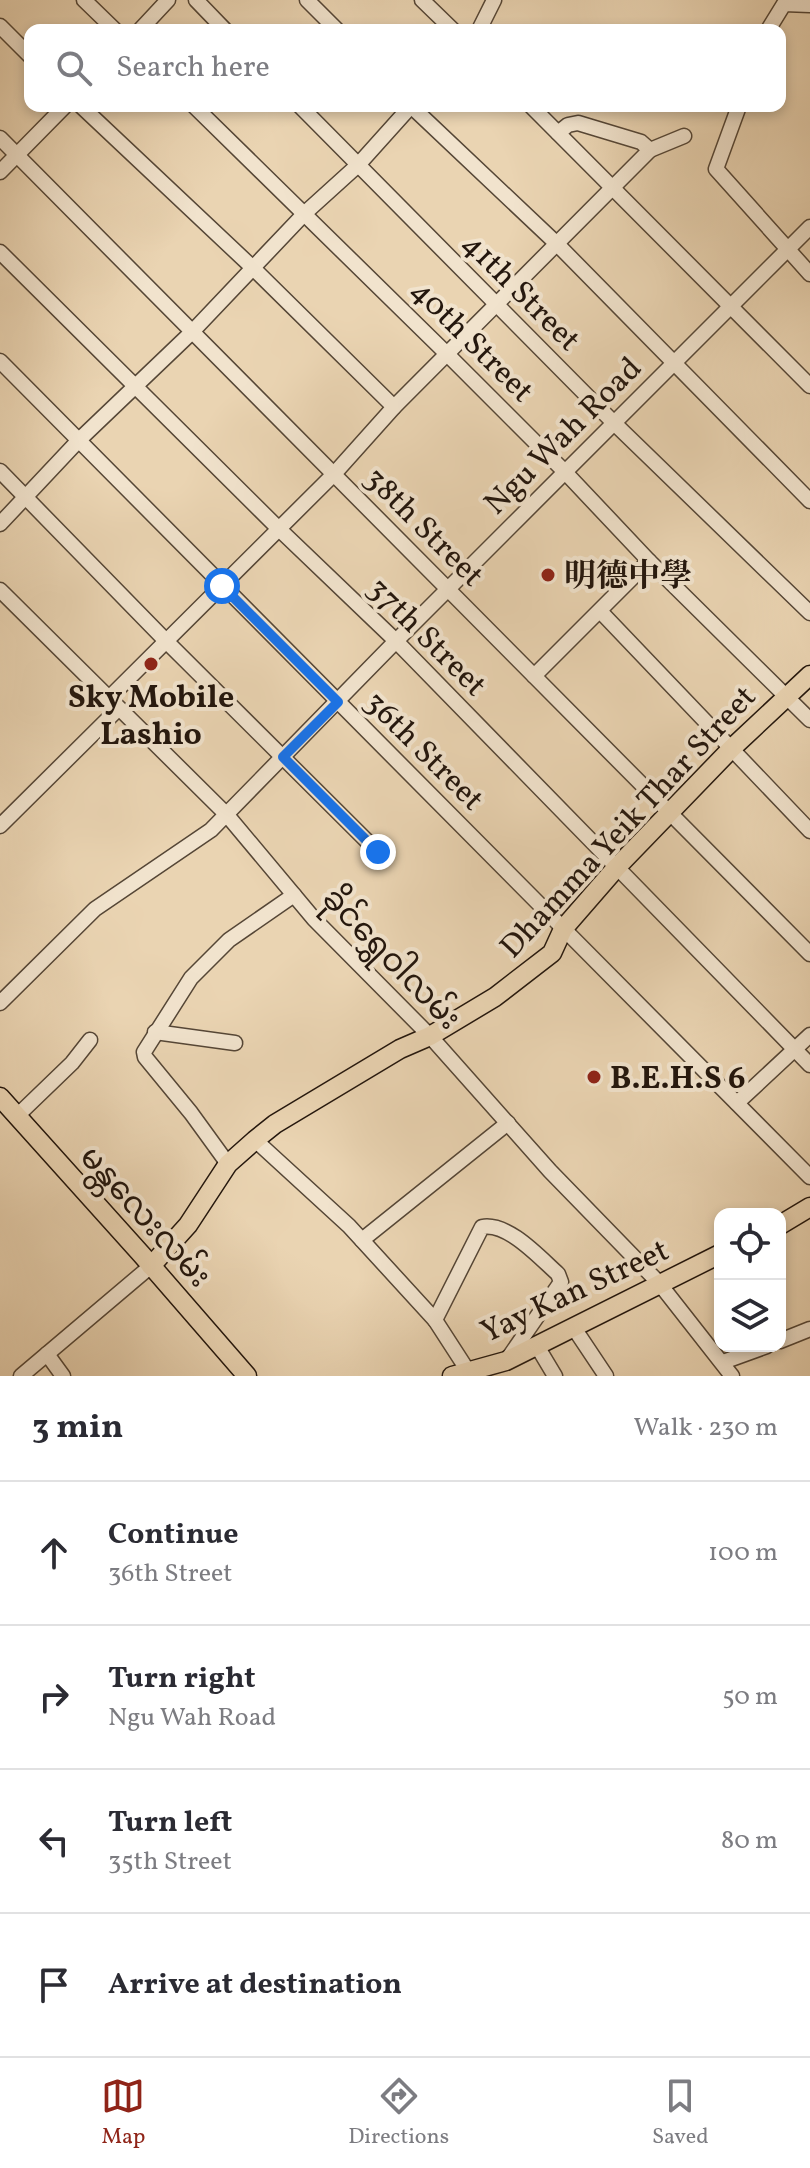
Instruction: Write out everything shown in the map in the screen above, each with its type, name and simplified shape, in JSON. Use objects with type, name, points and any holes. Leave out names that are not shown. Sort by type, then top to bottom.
[{"type":"main road","name":"Dhamma Yeik Thar Street","points":[[151,1266],[188,1225],[228,1164],[275,1124],[400,1049],[430,1036],[495,997],[552,953],[563,929],[616,868],[731,749],[810,675]]},
{"type":"main road","name":"မန္တလေးလမ်း","points":[[0,1097],[247,1376]]},
{"type":"main road","points":[[786,1221],[810,1207]]},
{"type":"main road","name":"Yay Kan Street","points":[[460,1373],[506,1361],[714,1257]]},
{"type":"street","points":[[84,0],[109,24]]},
{"type":"street","points":[[146,24],[168,0]]},
{"type":"street","points":[[196,0],[219,24]]},
{"type":"street","points":[[307,0],[331,24]]},
{"type":"street","points":[[422,0],[447,24]]},
{"type":"street","points":[[482,24],[494,0]]},
{"type":"street","points":[[772,24],[784,4],[810,5]]},
{"type":"street","points":[[0,26],[24,50]]},
{"type":"street","points":[[0,172],[59,112]]},
{"type":"street","points":[[87,112],[253,268],[394,407]]},
{"type":"street","name":"40th Street","points":[[200,112],[447,354],[810,720]]},
{"type":"street","name":"41th Street","points":[[306,112],[614,423],[810,613]]},
{"type":"street","points":[[0,524],[79,440],[192,332],[305,213],[358,165],[406,112]]},
{"type":"street","points":[[417,112],[557,244],[810,501]]},
{"type":"street","points":[[537,112],[810,386]]},
{"type":"street","points":[[737,112],[716,169],[810,274]]},
{"type":"street","points":[[558,133],[568,125],[578,123],[641,142],[650,150]]},
{"type":"street","points":[[2,821],[113,704],[166,641],[334,474],[394,407],[496,304],[650,150],[684,136]]},
{"type":"street","name":"38th Street","points":[[0,138],[810,954]]},
{"type":"street","name":"Ngu Wah Road","points":[[0,1003],[95,909],[211,830],[227,815],[396,641],[810,227]]},
{"type":"street","name":"37th Street","points":[[0,252],[396,641],[810,1065]]},
{"type":"street","name":"36th Street","points":[[0,361],[810,1177]]},
{"type":"street","points":[[0,471],[378,852]]},
{"type":"street","points":[[534,676],[649,561]]},
{"type":"street","name":"ခိုင်ရွှေဝါလမ်း","points":[[0,590],[227,815],[314,919],[430,1036],[550,1171],[659,1283],[732,1376]]},
{"type":"street","points":[[600,611],[810,831]]},
{"type":"street","points":[[228,1164],[144,1052],[191,978],[229,940],[294,895]]},
{"type":"street","points":[[155,1032],[235,1043]]},
{"type":"street","points":[[737,1103],[810,1035]]},
{"type":"street","points":[[17,1116],[72,1063],[90,1040]]},
{"type":"street","points":[[362,1240],[508,1123]]},
{"type":"street","points":[[255,1140],[362,1240],[435,1320],[460,1373]]},
{"type":"street","points":[[435,1320],[482,1227],[489,1226],[516,1237],[558,1274],[561,1282],[506,1361]]},
{"type":"street","points":[[21,1376],[151,1266]]},
{"type":"street","points":[[574,1328],[606,1376]]},
{"type":"street","points":[[786,1340],[808,1334]]},
{"type":"street","points":[[537,1346],[555,1376]]},
{"type":"street","points":[[723,1362],[750,1352]]},
{"type":"street","points":[[47,1354],[63,1376]]},
{"type":"place","name":"明德中學","points":[[548,575]]},
{"type":"place","name":"Sky Mobile Lashio","points":[[151,664]]},
{"type":"place","name":"B.E.H.S 6","points":[[594,1077]]},
{"type":"route","points":[[222,586],[338,702],[283,757],[378,852]]}]
